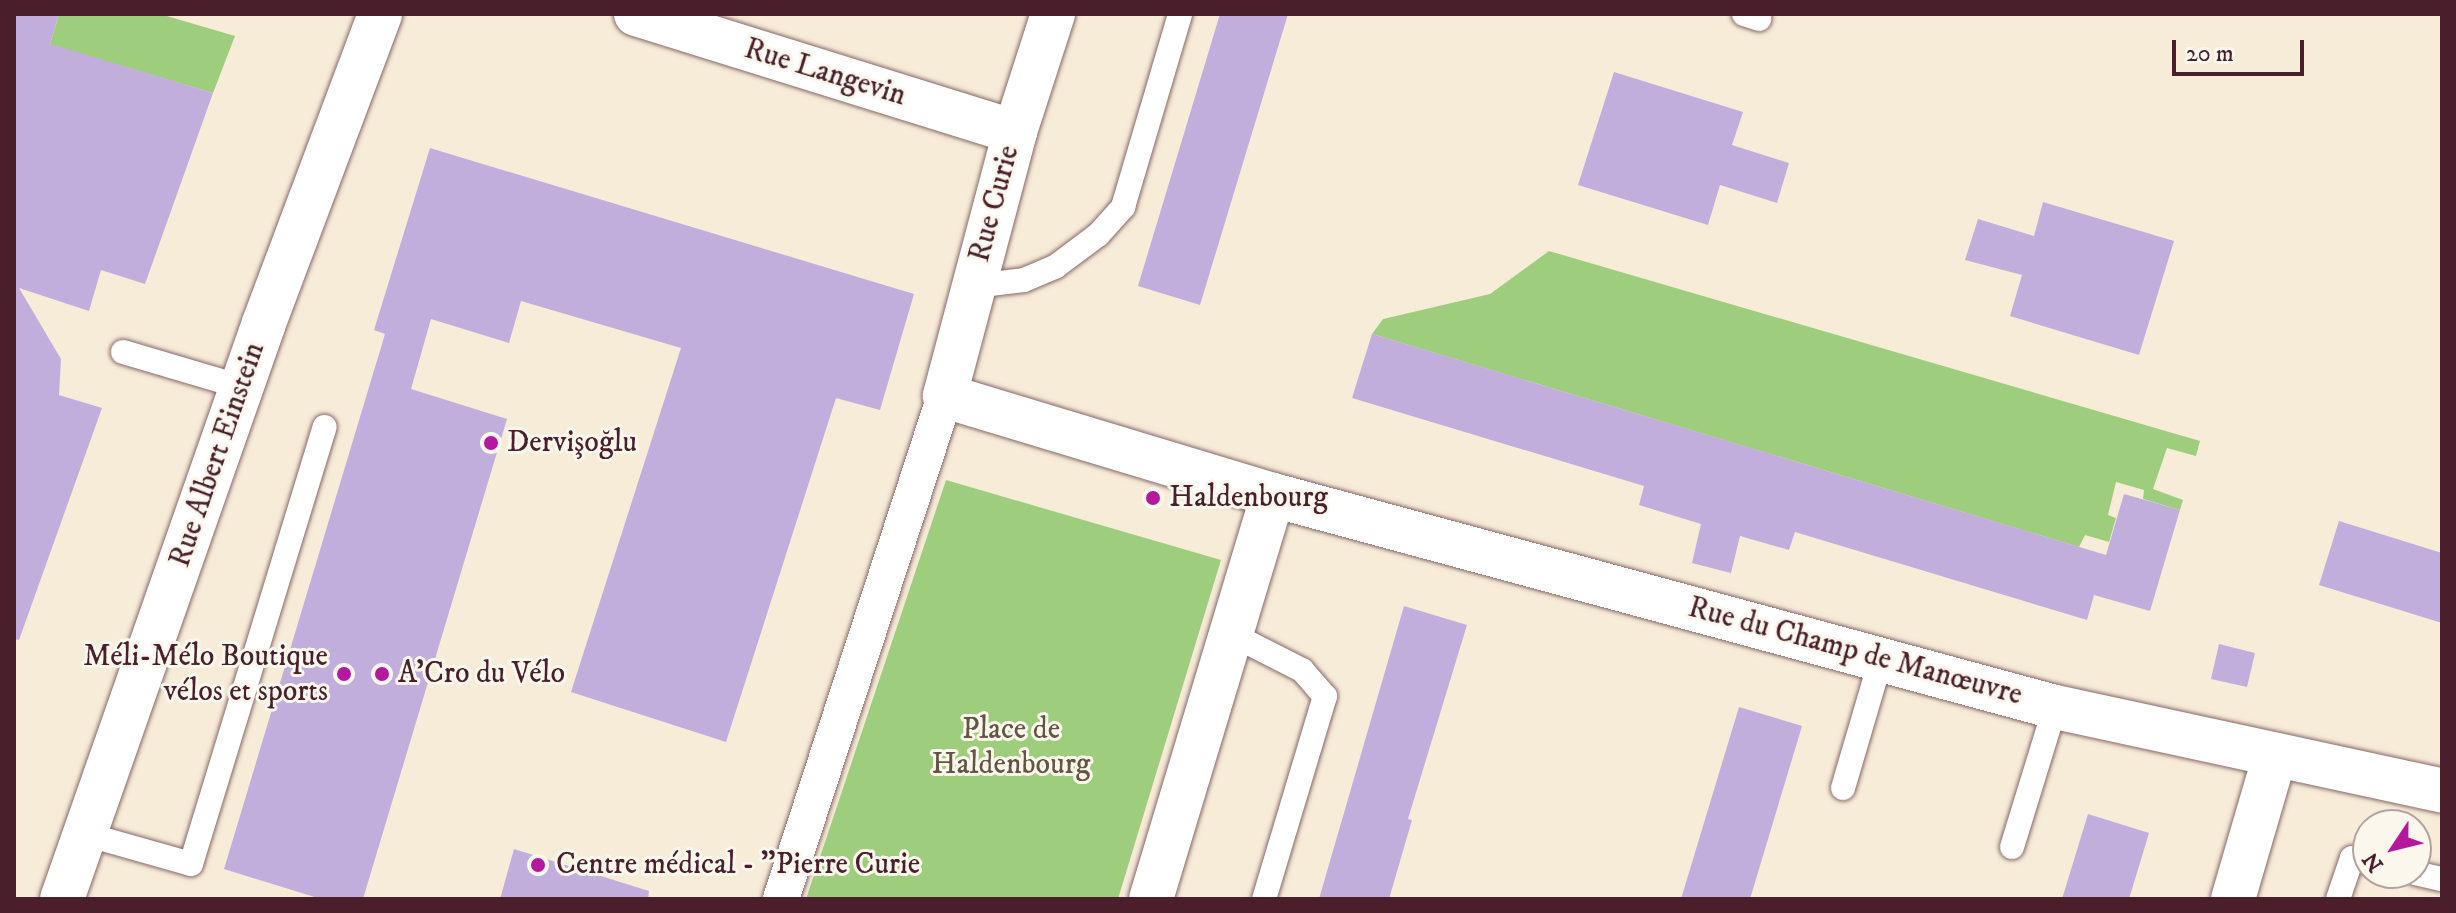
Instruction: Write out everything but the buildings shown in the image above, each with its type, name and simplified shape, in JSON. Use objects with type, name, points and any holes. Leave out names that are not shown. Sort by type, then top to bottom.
[{"type":"street","name":"Rue Albert Einstein","points":[[62,899],[242,387],[380,14]]},
{"type":"street","name":"Rue Langevin","points":[[636,14],[1015,132]]},
{"type":"street","name":"Rue Curie","points":[[945,396],[1015,132],[1053,14]]},
{"type":"street","points":[[781,899],[945,396],[1273,495],[1151,899]]},
{"type":"street","name":"Rue du Champ de Manœuvre","points":[[1273,495],[2055,707],[2442,791]]},
{"type":"street","points":[[2233,899],[2275,755]]},
{"type":"lane","points":[[974,286],[1024,280],[1055,267],[1098,235],[1123,207],[1180,14]]},
{"type":"lane","points":[[123,352],[242,387]]},
{"type":"lane","points":[[85,834],[191,864],[325,427]]},
{"type":"lane","points":[[1231,634],[1302,670],[1325,696],[1264,899]]},
{"type":"lane","points":[[1843,788],[1881,659]]},
{"type":"lane","points":[[2012,847],[2055,707]]},
{"type":"lane","points":[[2338,899],[2352,858]]},
{"type":"green space","points":[[59,14],[160,14],[235,36],[213,93],[101,60],[39,81]]},
{"type":"green space","points":[[1549,251],[2200,441],[2196,456],[2167,448],[2153,489],[2183,500],[2180,510],[2143,499],[2144,490],[2116,482],[2108,515],[2116,518],[2109,542],[2085,535],[2079,547],[1372,334],[1383,319],[1490,294]]},
{"type":"green space","name":"Place de Haldenbourg","points":[[946,480],[1221,560],[1118,899],[806,899]]},
{"type":"place","name":"Dervişoğlu","points":[[491,443]]},
{"type":"place","name":"Haldenbourg","points":[[1153,498]]},
{"type":"place","name":"Méli-Mélo Boutique vélos et sports","points":[[344,674]]},
{"type":"place","name":"A'Cro du Vélo","points":[[382,674]]},
{"type":"place","name":"Centre médical - \"Pierre Curie","points":[[538,865]]}]
